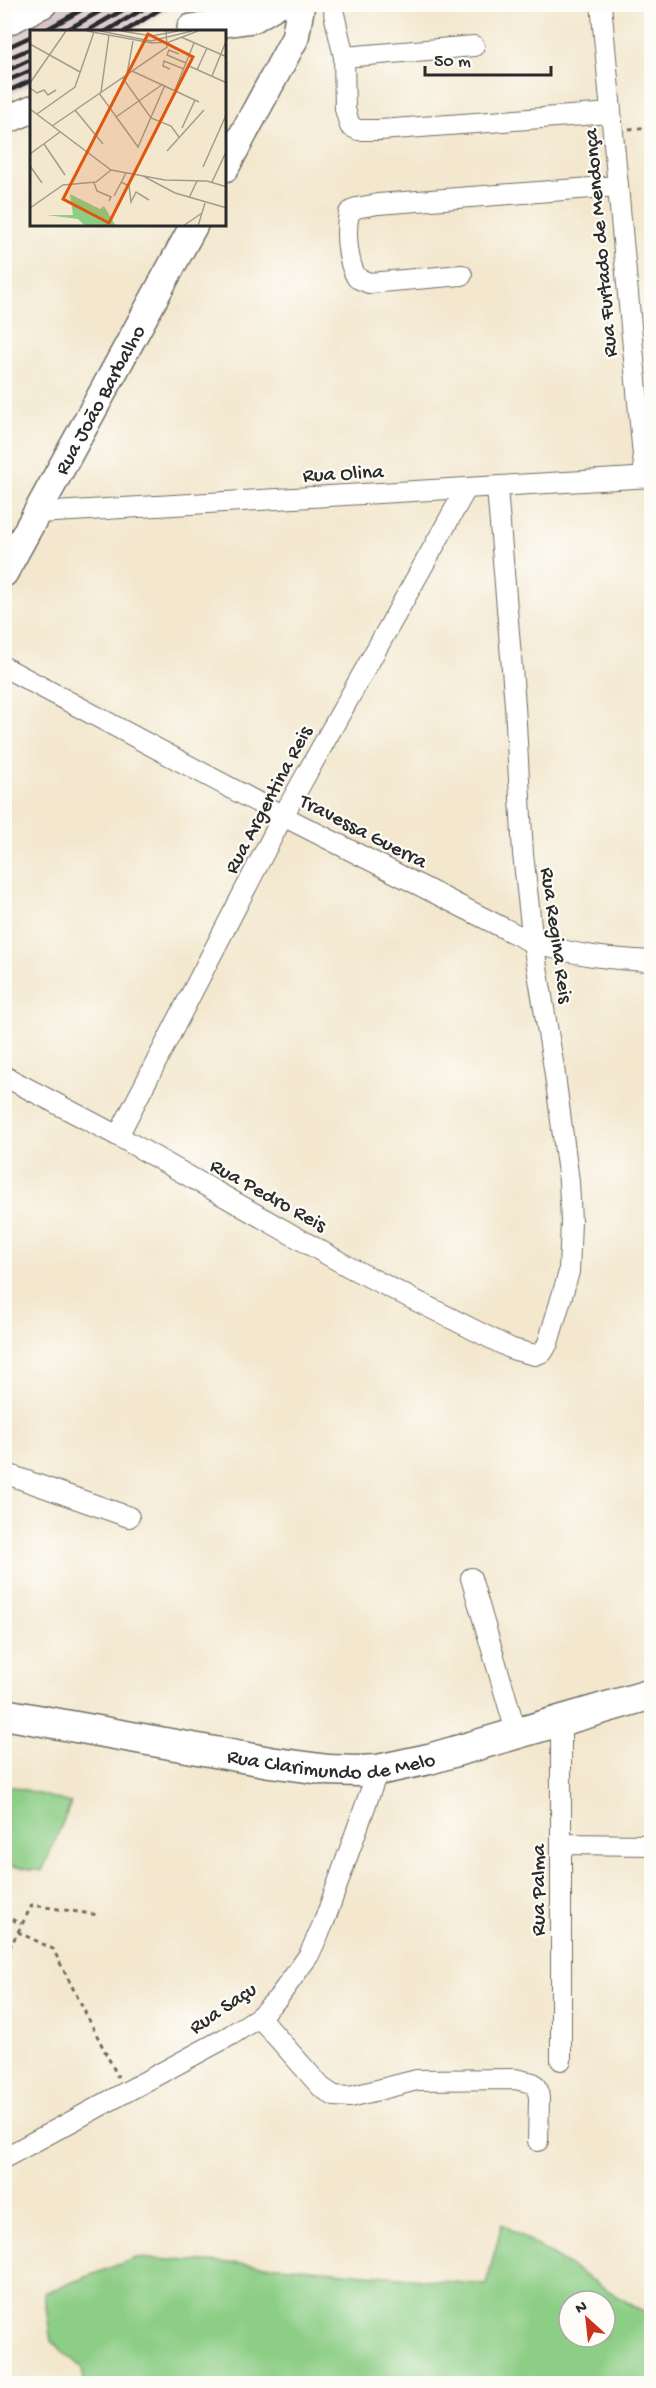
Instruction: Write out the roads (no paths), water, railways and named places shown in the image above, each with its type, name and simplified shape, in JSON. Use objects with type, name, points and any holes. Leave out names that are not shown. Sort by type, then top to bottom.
[{"type":"main road","name":"Rua Clarimundo de Melo","points":[[4,1714],[270,1762],[328,1770],[378,1770],[517,1735],[651,1694]]},
{"type":"street","points":[[4,23],[43,4]]},
{"type":"street","points":[[188,30],[230,4]]},
{"type":"street","points":[[188,30],[253,19],[278,4]]},
{"type":"street","points":[[226,166],[295,38],[302,4]]},
{"type":"street","name":"Rua Furtado de Mendonça","points":[[601,4],[648,477]]},
{"type":"street","points":[[334,14],[344,57],[345,109],[350,126],[358,130],[611,113]]},
{"type":"street","points":[[344,57],[474,46]]},
{"type":"street","points":[[4,121],[30,110]]},
{"type":"street","points":[[462,275],[369,283],[357,278],[350,262],[347,220],[349,213],[356,208],[378,204],[618,186]]},
{"type":"street","name":"Rua João Barbalho","points":[[4,573],[193,226]]},
{"type":"street","name":"Rua Olina","points":[[38,513],[497,488],[648,477]]},
{"type":"street","name":"Rua Regina Reis","points":[[497,488],[515,705],[523,854],[533,943],[554,1068],[569,1180],[571,1245],[566,1282],[552,1334],[543,1352],[535,1355],[512,1349]]},
{"type":"street","name":"Rua Argentina Reis","points":[[118,1136],[283,816],[466,489]]},
{"type":"street","name":"Travessa Guerra","points":[[4,667],[283,816],[533,943],[576,955],[615,960],[651,961]]},
{"type":"street","name":"Rua Pedro Reis","points":[[4,1076],[118,1136],[349,1267],[512,1349]]},
{"type":"street","points":[[4,1473],[129,1517]]},
{"type":"street","points":[[471,1578],[517,1735]]},
{"type":"street","name":"Rua Palma","points":[[561,1721],[561,2060]]},
{"type":"street","name":"Rua Saçu","points":[[4,2158],[231,2035],[259,2017],[278,1998],[309,1955],[324,1922],[378,1770]]},
{"type":"street","points":[[561,1844],[651,1845]]},
{"type":"street","points":[[259,2017],[321,2087],[334,2097],[350,2097],[417,2080],[516,2079],[533,2083],[538,2091],[539,2099],[538,2141]]},
{"type":"railway","points":[[46,30],[92,4]]},
{"type":"railway","points":[[67,30],[113,4]]},
{"type":"railway","points":[[88,30],[133,4]]},
{"type":"railway","points":[[108,30],[151,4]]},
{"type":"railway","points":[[127,30],[168,4]]},
{"type":"railway","points":[[4,49],[30,37]]},
{"type":"railway","points":[[4,60],[30,49]]},
{"type":"railway","points":[[4,72],[30,60]]},
{"type":"railway","points":[[4,82],[30,71]]},
{"type":"railway","points":[[4,93],[30,81]]}]
